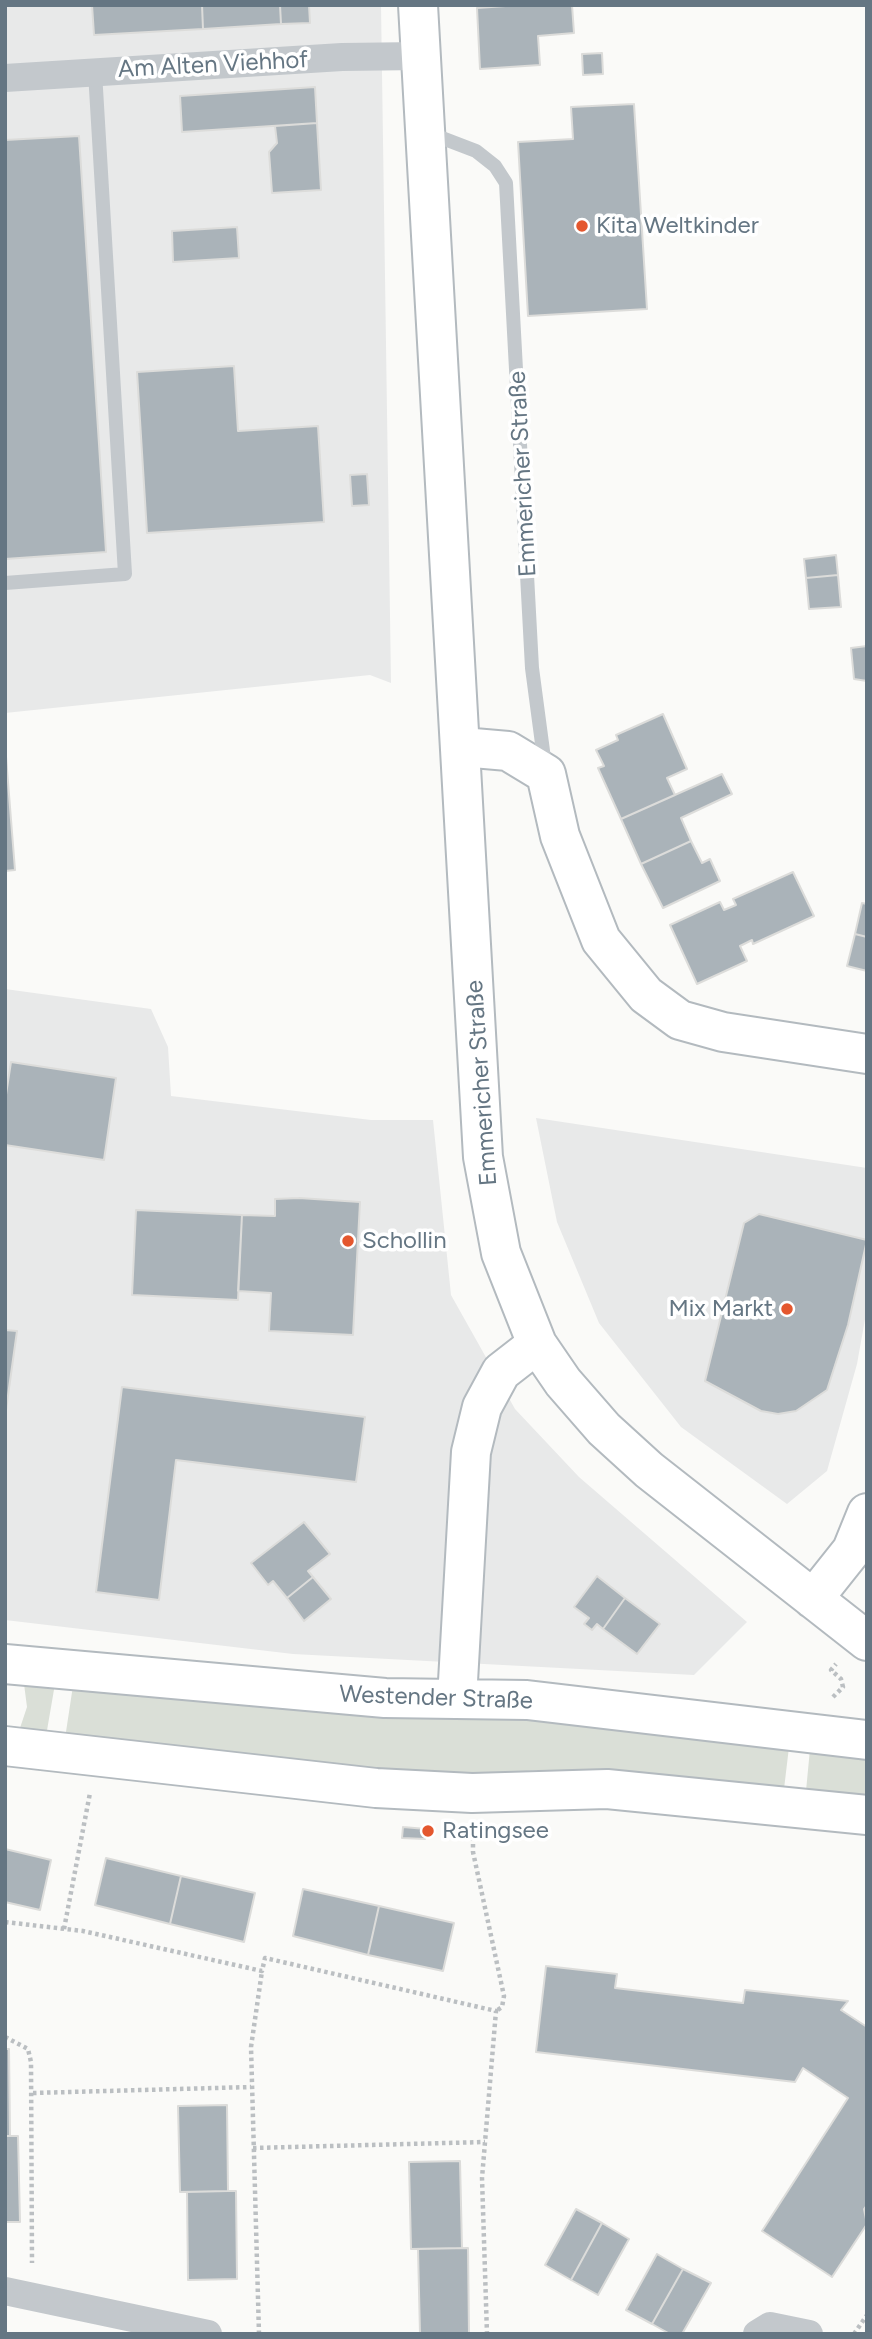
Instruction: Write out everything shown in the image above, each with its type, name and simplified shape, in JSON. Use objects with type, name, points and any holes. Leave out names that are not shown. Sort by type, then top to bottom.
[{"type":"main road","name":"Emmericher Straße","points":[[418,5],[462,747],[483,1157],[501,1253],[537,1345],[563,1382],[604,1429],[649,1470],[867,1641]]},
{"type":"main road","points":[[462,747],[508,751],[545,774],[560,836],[601,940],[646,995],[680,1020],[701,1026],[867,1054]]},
{"type":"main road","points":[[457,1699],[471,1452],[482,1408],[501,1372],[537,1345]]},
{"type":"main road","points":[[813,1600],[852,1550],[867,1513]]},
{"type":"main road","name":"Westender Straße","points":[[5,1664],[385,1698],[527,1700],[867,1740]]},
{"type":"main road","points":[[5,1746],[376,1788],[472,1793],[607,1789],[867,1815]]},
{"type":"street","name":"Am Alten Viehhof","points":[[5,78],[421,56]]},
{"type":"street","points":[[15,2294],[208,2334]]},
{"type":"street","points":[[764,2330],[808,2334]]},
{"type":"lane","points":[[5,583],[125,574],[95,72]]},
{"type":"lane","name":"Emmericher Straße","points":[[424,131],[476,151],[495,166],[506,183],[532,668],[545,774]]},
{"type":"path","points":[[64,1929],[97,1758]]},
{"type":"path","points":[[259,2334],[251,2033],[265,1958],[496,2011],[502,2007],[504,1996],[473,1852],[472,1793]]},
{"type":"path","points":[[5,1922],[64,1929],[262,1970]]},
{"type":"path","points":[[487,2334],[482,2178],[496,2011]]},
{"type":"path","points":[[5,2037],[28,2049],[33,2093],[35,2253],[15,2294]]},
{"type":"path","points":[[33,2093],[251,2087]]},
{"type":"path","points":[[253,2148],[485,2142]]},
{"type":"path","points":[[854,2334],[867,2315]]},
{"type":"shaded area","points":[[5,5],[381,5],[391,683],[370,675],[5,713]]},
{"type":"shaded area","points":[[5,989],[151,1009],[168,1047],[171,1096],[371,1120],[433,1120],[451,1295],[515,1409],[579,1477],[747,1622],[694,1675],[293,1654],[5,1620]]},
{"type":"shaded area","points":[[536,1118],[867,1168],[867,1308],[857,1364],[827,1471],[787,1504],[681,1427],[599,1323],[557,1222]]},
{"type":"shaded area","points":[[56,1678],[45,1742],[19,1731],[27,1707],[24,1684]]},
{"type":"shaded area","points":[[74,1679],[92,1681],[111,1694],[383,1716],[527,1718],[789,1747],[784,1789],[609,1770],[540,1770],[472,1775],[376,1770],[92,1736],[75,1746],[64,1745]]},
{"type":"shaded area","points":[[810,1749],[867,1756],[867,1797],[806,1791]]},
{"type":"building","points":[[92,5],[202,5],[203,29],[94,35]]},
{"type":"building","points":[[202,5],[280,5],[281,24],[203,29]]},
{"type":"building","points":[[280,5],[309,5],[310,23],[281,24]]},
{"type":"building","points":[[572,5],[574,33],[538,36],[540,65],[480,69],[477,8]]},
{"type":"building","points":[[602,53],[603,74],[583,75],[582,54]]},
{"type":"building","points":[[315,87],[317,123],[182,132],[180,96]]},
{"type":"building","name":"Kita Weltkinder","points":[[634,104],[647,309],[528,316],[518,142],[573,139],[571,107]]},
{"type":"building","points":[[317,123],[321,190],[272,193],[269,152],[277,143],[275,126]]},
{"type":"building","points":[[79,136],[106,552],[5,559],[5,140]]},
{"type":"building","points":[[237,227],[239,258],[173,262],[172,231]]},
{"type":"building","points":[[234,366],[238,431],[318,426],[324,522],[147,533],[137,372]]},
{"type":"building","points":[[367,474],[369,505],[352,506],[350,475]]},
{"type":"building","points":[[836,555],[838,575],[806,578],[804,559]]},
{"type":"building","points":[[838,575],[841,607],[809,609],[806,578]]},
{"type":"building","points":[[867,646],[867,681],[854,679],[851,648]]},
{"type":"building","points":[[663,714],[687,769],[667,778],[675,795],[621,819],[598,768],[604,766],[596,750],[618,740],[616,735]]},
{"type":"building","points":[[5,744],[15,870],[5,871]]},
{"type":"building","points":[[722,774],[732,794],[681,818],[691,841],[641,864],[621,819]]},
{"type":"building","points":[[691,841],[702,863],[710,859],[720,881],[663,908],[641,864]]},
{"type":"building","points":[[793,872],[814,916],[753,944],[752,940],[740,946],[747,961],[697,984],[670,925],[720,902],[724,910],[736,905],[733,899]]},
{"type":"building","points":[[862,903],[867,904],[867,937],[855,934]]},
{"type":"building","points":[[855,934],[867,937],[867,971],[847,966]]},
{"type":"building","points":[[11,1062],[116,1078],[104,1160],[5,1145],[5,1101]]},
{"type":"building","points":[[275,1199],[360,1202],[353,1335],[269,1331],[271,1293],[238,1291],[242,1215],[275,1216]]},
{"type":"building","points":[[136,1210],[242,1215],[238,1300],[132,1295]]},
{"type":"building","name":"Mix Markt","points":[[759,1214],[867,1240],[848,1325],[827,1390],[796,1411],[778,1414],[761,1411],[705,1381],[744,1223]]},
{"type":"building","points":[[5,1330],[17,1331],[5,1417]]},
{"type":"building","points":[[122,1387],[365,1417],[356,1482],[176,1460],[159,1600],[96,1592]]},
{"type":"building","points":[[304,1522],[330,1554],[308,1571],[313,1577],[287,1598],[273,1581],[268,1585],[251,1563]]},
{"type":"building","points":[[597,1576],[625,1598],[603,1629],[597,1624],[592,1630],[584,1624],[589,1618],[574,1607]]},
{"type":"building","points":[[313,1577],[331,1599],[304,1621],[287,1598]]},
{"type":"building","points":[[625,1598],[660,1624],[637,1654],[603,1629]]},
{"type":"building","points":[[403,1827],[426,1829],[425,1839],[402,1838]]},
{"type":"building","points":[[5,1849],[51,1860],[40,1910],[5,1902]]},
{"type":"building","points":[[106,1858],[181,1876],[170,1924],[95,1905]]},
{"type":"building","points":[[181,1876],[255,1893],[244,1942],[170,1924]]},
{"type":"building","points":[[303,1889],[379,1906],[368,1955],[293,1936]]},
{"type":"building","points":[[379,1906],[454,1923],[443,1971],[368,1955]]},
{"type":"building","points":[[546,1966],[617,1974],[615,1988],[743,2003],[745,1990],[848,2001],[841,2010],[867,2027],[867,2205],[864,2209],[867,2224],[832,2277],[762,2231],[848,2098],[803,2068],[795,2082],[536,2052]]},
{"type":"building","points":[[5,2049],[9,2049],[10,2136],[5,2136]]},
{"type":"building","points":[[227,2105],[228,2191],[180,2192],[178,2106]]},
{"type":"building","points":[[5,2136],[18,2136],[20,2222],[5,2222]]},
{"type":"building","points":[[460,2161],[462,2248],[411,2249],[409,2162]]},
{"type":"building","points":[[236,2191],[237,2279],[188,2280],[187,2192]]},
{"type":"building","points":[[576,2209],[602,2223],[571,2280],[545,2265]]},
{"type":"building","points":[[602,2223],[629,2239],[598,2295],[571,2280]]},
{"type":"building","points":[[468,2248],[469,2334],[420,2334],[418,2249]]},
{"type":"building","points":[[657,2254],[683,2269],[652,2324],[626,2310]]},
{"type":"building","points":[[683,2269],[711,2283],[682,2334],[670,2334],[652,2324]]},
{"type":"place","name":"Kita Weltkinder","points":[[582,226]]},
{"type":"place","name":"Schollin","points":[[348,1241]]},
{"type":"place","name":"Mix Markt","points":[[787,1309]]},
{"type":"place","name":"Ratingsee","points":[[428,1831]]}]
